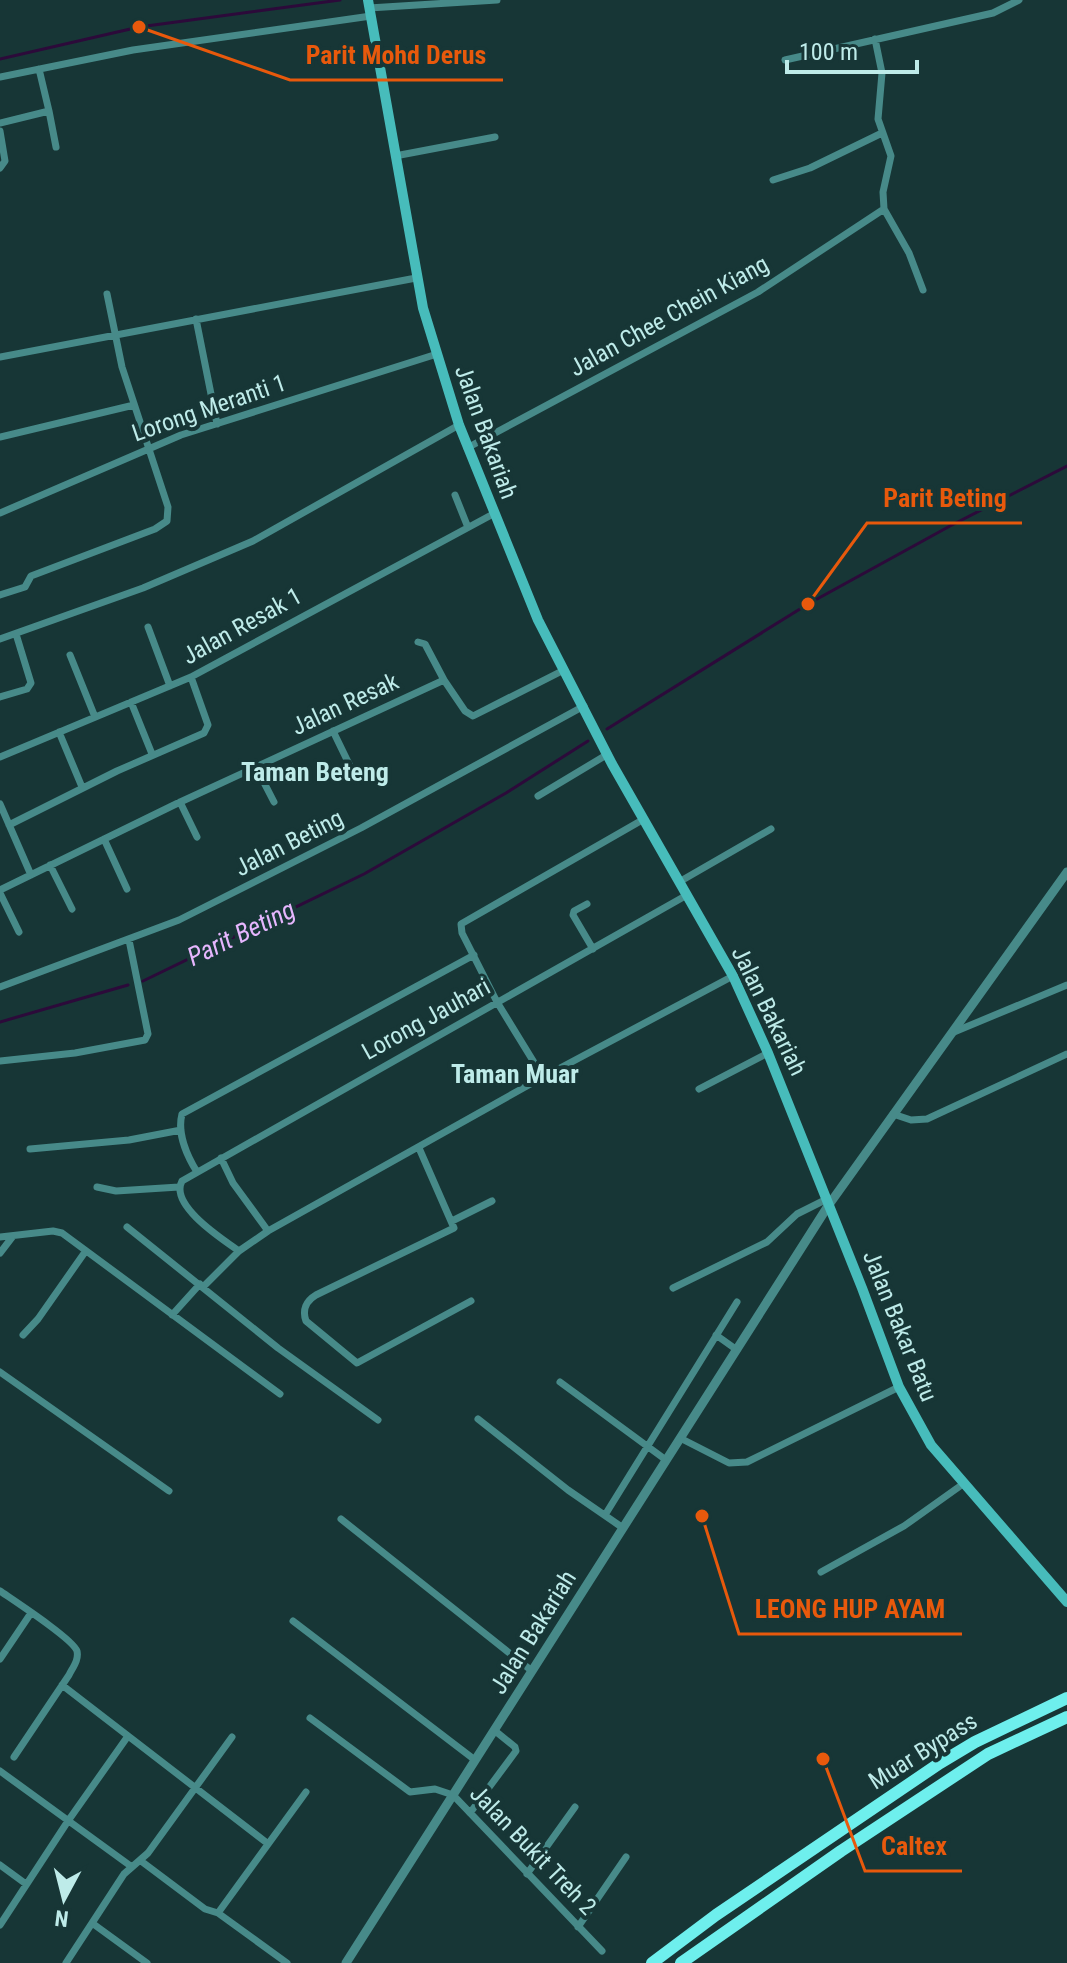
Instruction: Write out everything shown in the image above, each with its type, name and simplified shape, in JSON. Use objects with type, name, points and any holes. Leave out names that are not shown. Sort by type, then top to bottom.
[{"type":"highway","name":"Muar Bypass","points":[[652,1963],[716,1915],[940,1763],[1016,1721],[1067,1698]]},
{"type":"highway","name":"Muar Bypass","points":[[681,1963],[841,1851],[988,1754],[1067,1717]]},
{"type":"main road","name":"Jalan Bakariah","points":[[370,8],[416,278],[467,448],[562,671],[733,976],[768,1053],[828,1202]]},
{"type":"main road","name":"Jalan Bakar Batu","points":[[828,1202],[899,1387],[931,1445],[1067,1602]]},
{"type":"street","points":[[0,77],[370,8],[497,0]]},
{"type":"street","points":[[785,60],[993,13],[1019,0]]},
{"type":"street","points":[[875,39],[882,73],[877,113],[891,163],[883,192],[884,209],[909,253],[923,290]]},
{"type":"street","points":[[39,69],[56,147]]},
{"type":"street","points":[[0,123],[49,111]]},
{"type":"street","points":[[0,131],[5,161],[0,168]]},
{"type":"street","points":[[773,180],[810,168],[882,133]]},
{"type":"street","points":[[395,156],[495,137]]},
{"type":"street","name":"Jalan Chee Chein Kiang","points":[[467,448],[758,292],[884,209]]},
{"type":"street","points":[[0,357],[416,278]]},
{"type":"street","points":[[0,595],[25,587],[31,576],[167,521],[168,507],[134,405],[107,294]]},
{"type":"street","points":[[196,319],[217,424]]},
{"type":"street","name":"Lorong Meranti 1","points":[[0,513],[181,435],[437,354]]},
{"type":"street","points":[[0,437],[134,405]]},
{"type":"street","points":[[0,639],[143,588],[253,541],[459,425]]},
{"type":"street","points":[[455,495],[467,525]]},
{"type":"street","name":"Jalan Resak 1","points":[[0,757],[191,677],[467,525],[495,513]]},
{"type":"street","points":[[148,627],[170,686]]},
{"type":"street","points":[[0,697],[27,689],[31,683],[16,634]]},
{"type":"street","points":[[418,642],[425,644],[444,680],[465,711],[473,716],[562,671]]},
{"type":"street","points":[[70,655],[95,717]]},
{"type":"street","points":[[9,825],[82,787],[207,730],[191,677]]},
{"type":"street","name":"Jalan Resak","points":[[0,891],[180,802],[444,680]]},
{"type":"street","points":[[131,702],[152,754]]},
{"type":"street","name":"Jalan Beting","points":[[0,987],[179,920],[270,876],[584,706]]},
{"type":"street","points":[[333,731],[350,766]]},
{"type":"street","points":[[59,732],[82,787]]},
{"type":"street","points":[[538,796],[608,754]]},
{"type":"street","points":[[256,767],[274,802]]},
{"type":"street","points":[[180,802],[197,837]]},
{"type":"street","points":[[0,804],[31,875]]},
{"type":"street","points":[[543,1077],[497,1002],[460,929],[464,921],[644,819]]},
{"type":"street","points":[[679,882],[771,829]]},
{"type":"street","points":[[104,839],[127,889]]},
{"type":"street","points":[[50,865],[72,909]]},
{"type":"street","points":[[673,1288],[767,1242],[797,1214],[828,1202],[1067,872]]},
{"type":"street","points":[[0,891],[19,932]]},
{"type":"street","name":"Lorong Jauhari","points":[[179,1187],[186,1178],[687,895]]},
{"type":"street","points":[[587,904],[574,911],[573,915],[593,949]]},
{"type":"street","points":[[0,1061],[75,1053],[145,1040],[148,1034],[129,940]]},
{"type":"street","points":[[197,1172],[188,1157],[181,1130],[182,1114],[474,955]]},
{"type":"street","points":[[172,1315],[239,1251],[268,1231],[543,1077],[733,976]]},
{"type":"street","points":[[952,1033],[1067,985]]},
{"type":"street","points":[[699,1089],[768,1053]]},
{"type":"street","points":[[893,1114],[911,1120],[941,1115],[1067,1054]]},
{"type":"street","points":[[30,1149],[129,1140],[181,1130]]},
{"type":"street","points":[[419,1148],[453,1224]]},
{"type":"street","points":[[221,1158],[233,1183],[268,1231]]},
{"type":"street","points":[[97,1187],[116,1191],[179,1187],[180,1194],[196,1219],[239,1251]]},
{"type":"street","points":[[471,1301],[357,1363],[306,1321],[305,1310],[309,1299],[492,1201]]},
{"type":"street","name":"Jalan Bakariah","points":[[346,1963],[828,1202]]},
{"type":"street","points":[[127,1227],[278,1348],[378,1420]]},
{"type":"street","points":[[0,1237],[59,1232],[280,1394]]},
{"type":"street","points":[[0,1253],[13,1236]]},
{"type":"street","points":[[23,1335],[38,1319],[85,1252]]},
{"type":"street","points":[[605,1515],[737,1302]]},
{"type":"street","points":[[716,1335],[737,1350]]},
{"type":"street","points":[[0,1372],[169,1491]]},
{"type":"street","points":[[560,1382],[666,1460]]},
{"type":"street","points":[[680,1438],[729,1463],[747,1462],[899,1387]]},
{"type":"street","points":[[478,1419],[568,1490],[623,1528]]},
{"type":"street","points":[[821,1572],[904,1526],[963,1484]]},
{"type":"street","points":[[341,1519],[532,1671]]},
{"type":"street","points":[[0,1591],[76,1647],[76,1662],[14,1757]]},
{"type":"street","points":[[0,1659],[31,1613]]},
{"type":"street","points":[[293,1621],[475,1760]]},
{"type":"street","points":[[62,1685],[267,1843]]},
{"type":"street","name":"Jalan Bukit Treh 2","points":[[310,1718],[410,1792],[435,1789],[453,1795],[602,1951]]},
{"type":"street","points":[[470,1813],[516,1751],[494,1730]]},
{"type":"street","points":[[0,1925],[128,1736]]},
{"type":"street","points":[[66,1963],[124,1874],[141,1861],[232,1737]]},
{"type":"street","points":[[0,1771],[132,1867]]},
{"type":"street","points":[[218,1913],[306,1792]]},
{"type":"street","points":[[527,1874],[575,1807]]},
{"type":"street","points":[[578,1927],[626,1857]]},
{"type":"street","points":[[141,1861],[205,1909],[218,1913],[287,1963]]},
{"type":"street","points":[[0,1865],[26,1884]]},
{"type":"street","points":[[92,1923],[147,1963]]},
{"type":"waterway","points":[[0,59],[139,27],[340,0]]},
{"type":"waterway","name":"Parit Beting","points":[[607,729],[808,604],[1067,466]]},
{"type":"waterway","name":"Parit Beting","points":[[143,981],[364,874],[506,793],[588,741]]},
{"type":"waterway","name":"Parit Beting","points":[[0,1022],[128,985]]},
{"type":"place","name":"Parit Mohd Derus","points":[[139,27]]},
{"type":"place","name":"Parit Beting","points":[[808,604]]},
{"type":"place","name":"LEONG HUP AYAM","points":[[702,1516]]},
{"type":"place","name":"Caltex","points":[[823,1759]]},
{"type":"district","name":"Taman Beteng","points":[[315,772]]},
{"type":"district","name":"Taman Muar","points":[[515,1074]]}]
